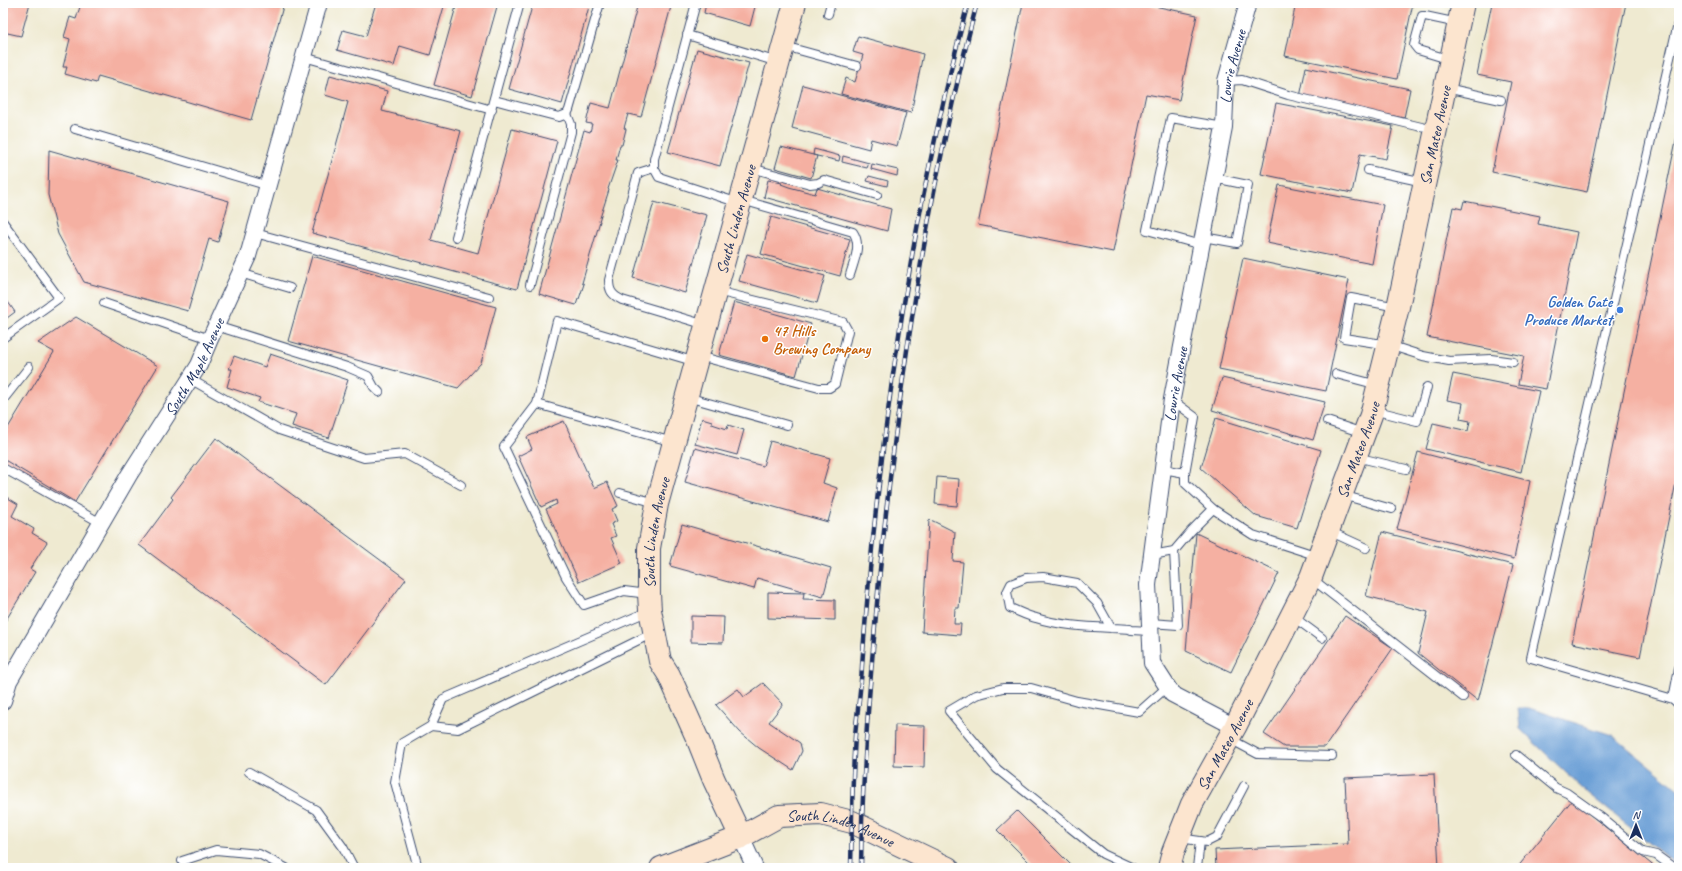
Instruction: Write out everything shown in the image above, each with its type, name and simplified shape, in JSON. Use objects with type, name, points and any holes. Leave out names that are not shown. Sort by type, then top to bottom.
[{"type":"main road","name":"South Linden Avenue","points":[[795,3],[657,504],[649,548],[649,602],[654,632],[660,661],[669,675],[714,780],[741,837],[779,816],[821,814],[852,822],[948,868]]},
{"type":"main road","name":"San Mateo Avenue","points":[[1169,868],[1172,852],[1192,804],[1232,732],[1310,577],[1372,410],[1398,307],[1461,13]]},
{"type":"main road","points":[[661,868],[741,837]]},
{"type":"street","name":"South Maple Avenue","points":[[3,701],[6,680],[129,475],[199,365],[248,256],[269,186],[319,3]]},
{"type":"street","name":"Lowrie Avenue","points":[[1232,732],[1172,694],[1152,663],[1148,586],[1172,399],[1224,127],[1226,81],[1248,3]]},
{"type":"street","points":[[741,837],[755,868]]},
{"type":"lane","points":[[456,237],[492,110],[520,3]]},
{"type":"lane","points":[[494,100],[559,117],[567,114],[600,3]]},
{"type":"lane","points":[[696,3],[654,159],[654,168],[659,177],[853,232],[857,240],[857,245],[850,275]]},
{"type":"lane","points":[[828,14],[831,3]]},
{"type":"lane","points":[[1452,60],[1418,50],[1414,45],[1422,16],[1461,13]]},
{"type":"lane","points":[[1679,19],[1531,658],[1673,699],[1679,705]]},
{"type":"lane","points":[[687,35],[781,54],[857,66]]},
{"type":"lane","points":[[304,57],[492,110]]},
{"type":"lane","points":[[1226,81],[1242,80],[1288,95],[1436,131]]},
{"type":"lane","points":[[1446,88],[1501,100]]},
{"type":"lane","points":[[530,285],[571,132],[571,124],[567,114]]},
{"type":"lane","points":[[1214,178],[1248,185],[1237,244],[1202,241],[1147,230],[1171,118],[1224,127]]},
{"type":"lane","points":[[75,129],[269,186]]},
{"type":"lane","points":[[654,168],[638,173],[609,280],[609,288],[612,294],[622,300],[706,325]]},
{"type":"lane","points":[[750,168],[810,184],[818,183],[824,180],[878,195]]},
{"type":"lane","points":[[1368,170],[1425,182]]},
{"type":"lane","points":[[3,222],[60,298],[3,338]]},
{"type":"lane","points":[[255,233],[489,297]]},
{"type":"lane","points":[[240,273],[290,288]]},
{"type":"lane","points":[[649,602],[624,590],[584,605],[566,577],[504,447],[538,404],[557,321],[697,359],[819,388],[828,388],[835,384],[848,331],[843,322],[716,291]]},
{"type":"lane","points":[[1398,307],[1351,298],[1344,338],[1389,345],[1423,356],[1450,361],[1491,359],[1513,362]]},
{"type":"lane","points":[[104,303],[213,333],[347,367],[368,376],[374,387],[379,392]]},
{"type":"lane","points":[[3,400],[29,367]]},
{"type":"lane","points":[[1336,374],[1378,385]]},
{"type":"lane","points":[[190,379],[279,430],[364,458],[406,454],[461,485]]},
{"type":"lane","points":[[1372,410],[1416,421],[1427,387]]},
{"type":"lane","points":[[687,396],[787,425]]},
{"type":"lane","points":[[1172,399],[1195,416],[1185,474],[1186,483],[1213,509],[1254,535],[1319,556]]},
{"type":"lane","points":[[538,404],[674,442]]},
{"type":"lane","points":[[1327,421],[1364,433]]},
{"type":"lane","points":[[1355,456],[1406,469]]},
{"type":"lane","points":[[3,468],[101,523]]},
{"type":"lane","points":[[1163,469],[1185,474]]},
{"type":"lane","points":[[620,493],[657,504]]},
{"type":"lane","points":[[1341,495],[1392,509]]},
{"type":"lane","points":[[1152,555],[1174,551],[1213,509]]},
{"type":"lane","points":[[1328,530],[1366,548]]},
{"type":"lane","points":[[1111,628],[1097,603],[1077,583],[1043,577],[1026,578],[1011,584],[1007,592],[1010,608],[1036,618],[1079,626],[1111,628],[1178,625],[1174,551]]},
{"type":"lane","points":[[1310,577],[1463,697]]},
{"type":"lane","points":[[418,868],[395,782],[402,744],[431,726],[443,699],[649,602]]},
{"type":"lane","points":[[1291,616],[1322,638]]},
{"type":"lane","points":[[431,726],[458,729],[654,632]]},
{"type":"lane","points":[[1673,699],[1679,668]]},
{"type":"lane","points":[[1132,868],[1103,854],[997,769],[949,710],[976,695],[1003,688],[1032,688],[1077,701],[1139,712],[1167,687]]},
{"type":"lane","points":[[1232,732],[1258,754],[1332,756]]},
{"type":"lane","points":[[1516,755],[1556,788],[1567,793],[1602,818],[1643,852],[1656,855],[1674,868]]},
{"type":"lane","points":[[249,772],[316,810],[343,847],[354,868]]},
{"type":"lane","points":[[1178,838],[1207,842],[1217,837],[1244,786]]},
{"type":"lane","points":[[1196,868],[1200,841]]},
{"type":"lane","points":[[182,861],[216,850],[259,854],[286,868]]},
{"type":"water","points":[[1518,708],[1529,708],[1612,735],[1679,790],[1679,867],[1585,791],[1520,729]]},
{"type":"building","points":[[3,3],[30,3],[21,36],[3,32]]},
{"type":"building","points":[[67,3],[284,3],[251,120],[98,76],[96,83],[65,74],[67,67],[63,67],[70,39],[64,37],[70,17],[76,19],[80,7]]},
{"type":"building","points":[[376,3],[445,3],[430,55],[400,46],[394,66],[337,50],[343,30],[366,36]]},
{"type":"building","points":[[457,3],[498,3],[472,96],[434,85]]},
{"type":"building","points":[[533,3],[590,3],[562,104],[509,89]]},
{"type":"building","points":[[638,3],[672,3],[641,117],[628,114],[624,128],[626,129],[622,145],[620,145],[616,160],[618,160],[608,189],[609,190],[582,283],[584,284],[576,305],[539,294],[584,130],[590,132],[592,124],[586,123],[591,103],[610,108]]},
{"type":"building","points":[[706,3],[756,3],[750,26],[704,13]]},
{"type":"building","points":[[1023,3],[1140,3],[1197,15],[1179,100],[1146,94],[1113,252],[978,225]]},
{"type":"building","points":[[1296,3],[1413,3],[1397,79],[1285,56]]},
{"type":"building","points":[[1492,3],[1626,3],[1587,192],[1492,172],[1511,82],[1477,75]]},
{"type":"building","points":[[858,36],[923,54],[911,113],[841,94],[846,78],[855,82],[863,55],[853,52]]},
{"type":"building","points":[[697,49],[749,63],[720,166],[668,152]]},
{"type":"building","points":[[1306,67],[1410,89],[1404,118],[1300,97]]},
{"type":"building","points":[[330,75],[387,91],[382,111],[461,131],[431,240],[478,253],[512,129],[557,141],[517,289],[312,233],[348,102],[325,95]]},
{"type":"building","points":[[803,85],[906,113],[897,146],[871,139],[869,149],[792,128]]},
{"type":"building","points":[[1276,103],[1393,126],[1386,159],[1360,154],[1352,193],[1261,174]]},
{"type":"building","points":[[1678,131],[1679,468],[1640,657],[1572,643]]},
{"type":"building","points":[[781,147],[817,156],[811,178],[775,168]]},
{"type":"building","points":[[814,149],[840,156],[839,161],[813,155]]},
{"type":"building","points":[[49,150],[229,201],[218,242],[209,239],[188,311],[84,282],[58,234],[48,195]]},
{"type":"building","points":[[843,156],[869,163],[867,168],[842,162]]},
{"type":"building","points":[[872,164],[898,170],[897,176],[871,169]]},
{"type":"building","points":[[869,176],[888,181],[887,186],[867,181]]},
{"type":"building","points":[[768,180],[815,194],[817,188],[891,209],[887,231],[764,197]]},
{"type":"building","points":[[1279,185],[1383,205],[1372,264],[1267,243]]},
{"type":"building","points":[[1464,201],[1540,216],[1538,224],[1577,232],[1546,389],[1518,384],[1524,356],[1427,337],[1453,207],[1462,209]]},
{"type":"building","points":[[654,202],[707,215],[685,293],[633,278]]},
{"type":"building","points":[[771,217],[850,239],[840,276],[761,254]]},
{"type":"building","points":[[747,254],[825,276],[817,303],[739,281]]},
{"type":"building","points":[[312,256],[496,307],[481,363],[458,388],[288,341]]},
{"type":"building","points":[[1243,258],[1349,280],[1326,391],[1219,369]]},
{"type":"building","points":[[3,295],[15,312],[3,321]]},
{"type":"building","name":"47 Hills Brewing Company","points":[[734,302],[811,324],[796,376],[719,355]]},
{"type":"building","points":[[76,317],[158,366],[75,502],[3,459],[3,436],[54,352],[38,343]]},
{"type":"building","points":[[270,354],[348,380],[329,438],[292,426],[296,414],[258,402],[260,398],[227,387],[232,369],[229,369],[234,356],[265,367]]},
{"type":"building","points":[[1453,374],[1539,391],[1521,472],[1426,449],[1433,423],[1468,431],[1470,421],[1460,419],[1463,403],[1447,400]]},
{"type":"building","points":[[1222,378],[1325,402],[1313,440],[1212,410]]},
{"type":"building","points":[[702,418],[712,421],[712,424],[727,429],[728,425],[744,430],[737,455],[695,444]]},
{"type":"building","points":[[1216,418],[1321,450],[1297,528],[1256,516],[1201,468]]},
{"type":"building","points":[[564,421],[594,488],[607,482],[618,506],[612,509],[617,521],[611,524],[616,536],[611,538],[622,563],[579,582],[546,509],[557,504],[556,500],[541,507],[518,456],[532,449],[527,437]]},
{"type":"building","points":[[216,438],[406,579],[326,685],[139,545],[173,499],[171,497]]},
{"type":"building","points":[[770,441],[830,458],[823,483],[837,488],[828,522],[685,482],[695,448],[763,466]]},
{"type":"building","points":[[1418,452],[1530,481],[1514,559],[1397,529]]},
{"type":"building","points":[[937,477],[959,479],[957,506],[935,504]]},
{"type":"building","points":[[3,495],[18,504],[12,516],[34,529],[32,533],[47,542],[30,569],[35,572],[6,620],[3,618]]},
{"type":"building","points":[[929,520],[955,532],[953,561],[963,562],[959,608],[955,608],[954,624],[961,624],[960,635],[922,632]]},
{"type":"building","points":[[682,524],[831,568],[823,597],[757,578],[754,589],[670,566]]},
{"type":"building","points":[[1382,532],[1513,565],[1478,701],[1418,653],[1428,612],[1366,596]]},
{"type":"building","points":[[1196,533],[1279,573],[1231,672],[1186,651]]},
{"type":"building","points":[[768,592],[804,593],[803,599],[835,600],[835,620],[768,618]]},
{"type":"building","points":[[691,616],[724,617],[723,643],[691,642]]},
{"type":"building","points":[[1345,616],[1393,648],[1325,747],[1284,747],[1264,734]]},
{"type":"building","points":[[763,683],[783,704],[769,722],[800,743],[802,751],[793,770],[759,748],[740,732],[716,705],[738,689],[744,697]]},
{"type":"building","points":[[895,725],[925,726],[924,767],[894,766]]},
{"type":"building","points":[[1434,774],[1439,868],[1216,868],[1215,850],[1348,844],[1345,778]]},
{"type":"building","points":[[1572,800],[1656,868],[1517,868]]},
{"type":"building","points":[[1017,811],[1074,868],[1035,868],[997,830]]},
{"type":"railway","points":[[851,868],[855,736],[877,499],[887,415],[899,332],[929,166],[947,84],[968,3]]},
{"type":"railway","points":[[861,868],[863,793],[870,681],[880,570],[896,427],[917,284],[930,213],[944,143],[977,3]]},
{"type":"place","name":"Golden Gate Produce Market","points":[[1620,310]]},
{"type":"place","name":"47 Hills Brewing Company","points":[[765,339]]}]
